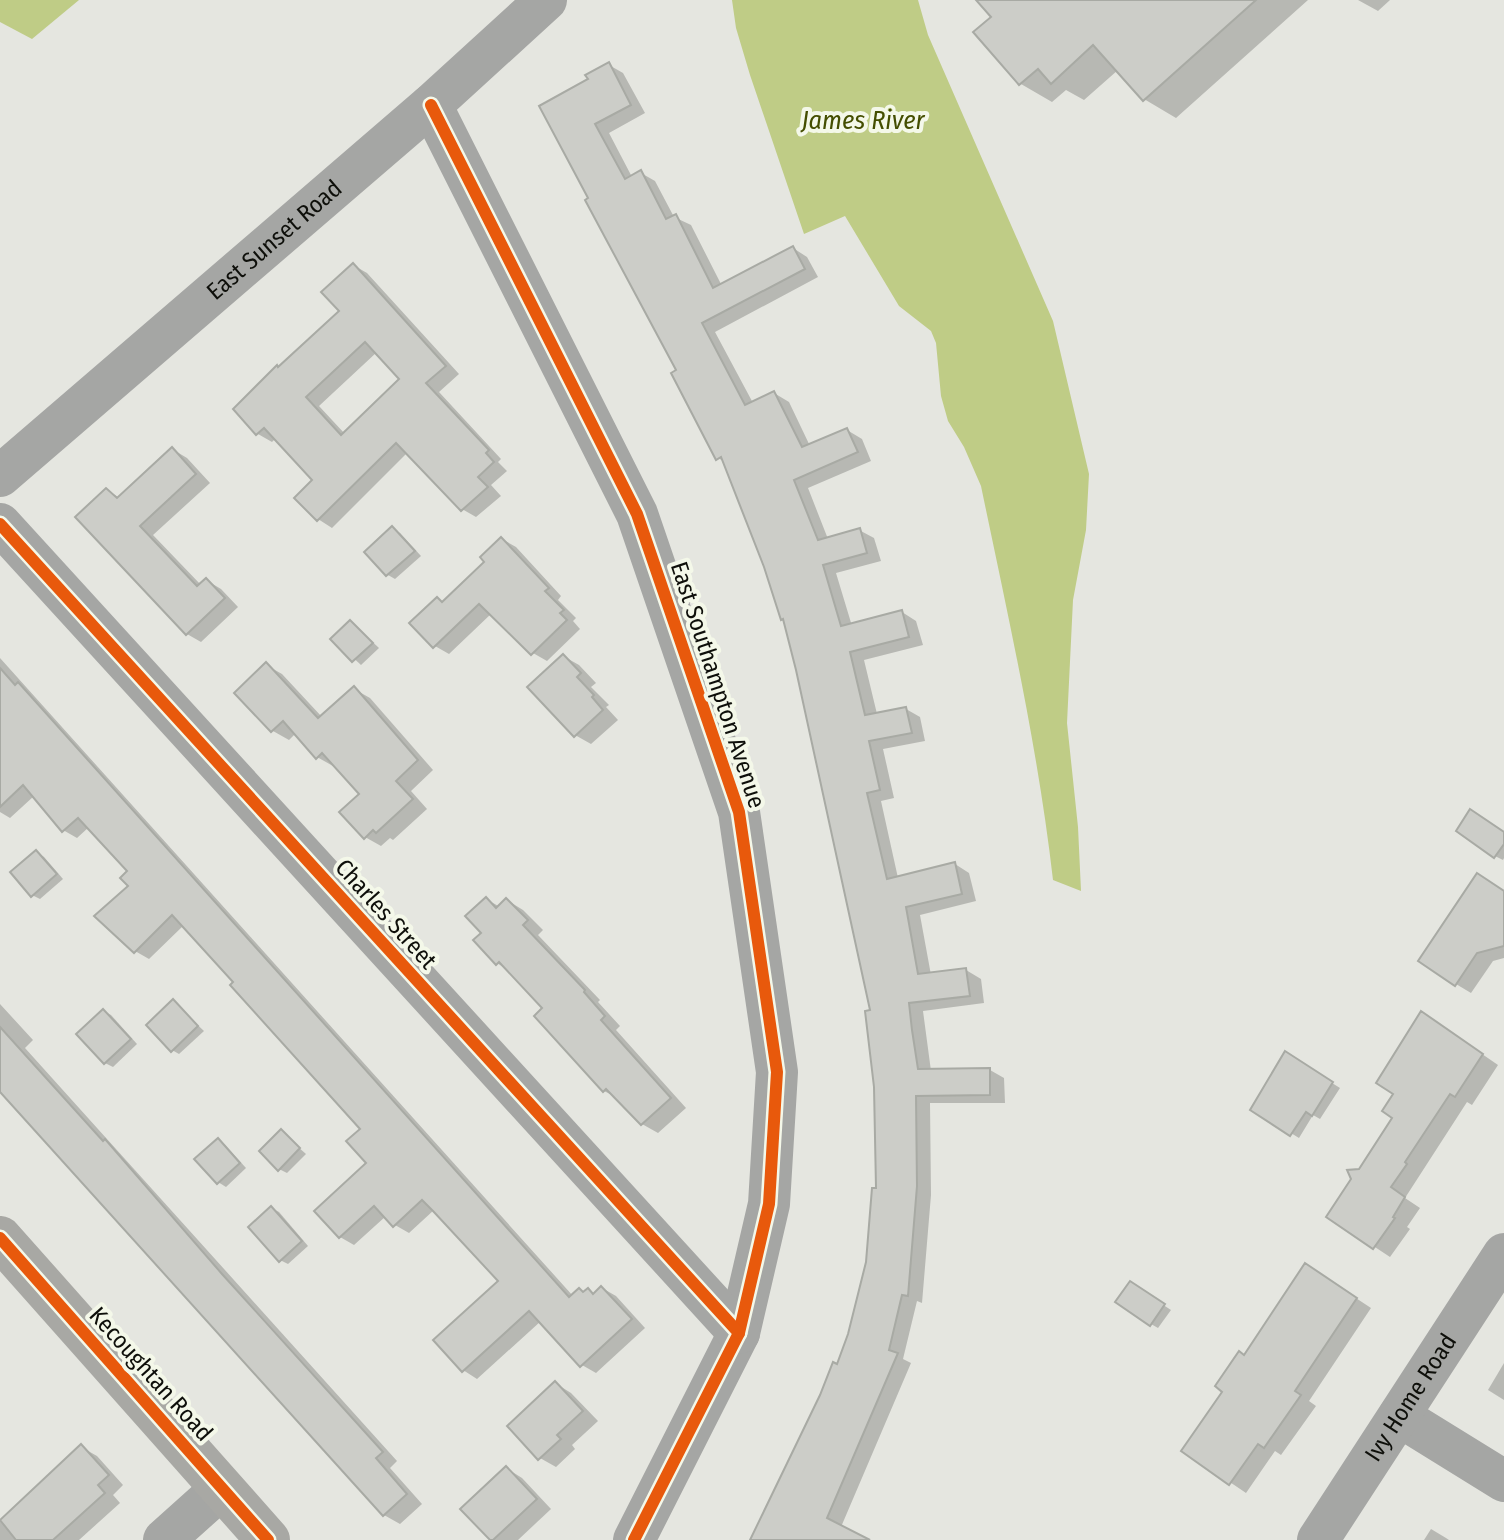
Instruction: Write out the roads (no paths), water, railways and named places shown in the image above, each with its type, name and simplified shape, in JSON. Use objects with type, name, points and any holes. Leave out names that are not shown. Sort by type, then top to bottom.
[{"type":"main road","name":"Kecoughtan Road","points":[[0,1238],[268,1540]]},
{"type":"street","name":"East Sunset Road","points":[[0,476],[431,105],[546,0]]},
{"type":"street","name":"East Southampton Avenue","points":[[431,105],[637,514],[739,812],[777,1072],[769,1204],[739,1333],[634,1540]]},
{"type":"street","name":"Charles Street","points":[[0,524],[739,1333]]},
{"type":"street","name":"Ivy Home Road","points":[[1318,1540],[1504,1254]]},
{"type":"street","points":[[1399,1416],[1504,1481]]},
{"type":"street","points":[[164,1540],[222,1488]]},
{"type":"water","points":[[0,0],[79,0],[32,39],[0,22]]},
{"type":"water","name":"James River","points":[[732,0],[918,0],[928,35],[1053,321],[1089,474],[1086,530],[1073,600],[1067,723],[1081,891],[1053,880],[1031,732],[981,486],[964,447],[948,421],[941,396],[936,343],[931,331],[899,306],[845,216],[804,234],[750,75],[736,28]]}]
